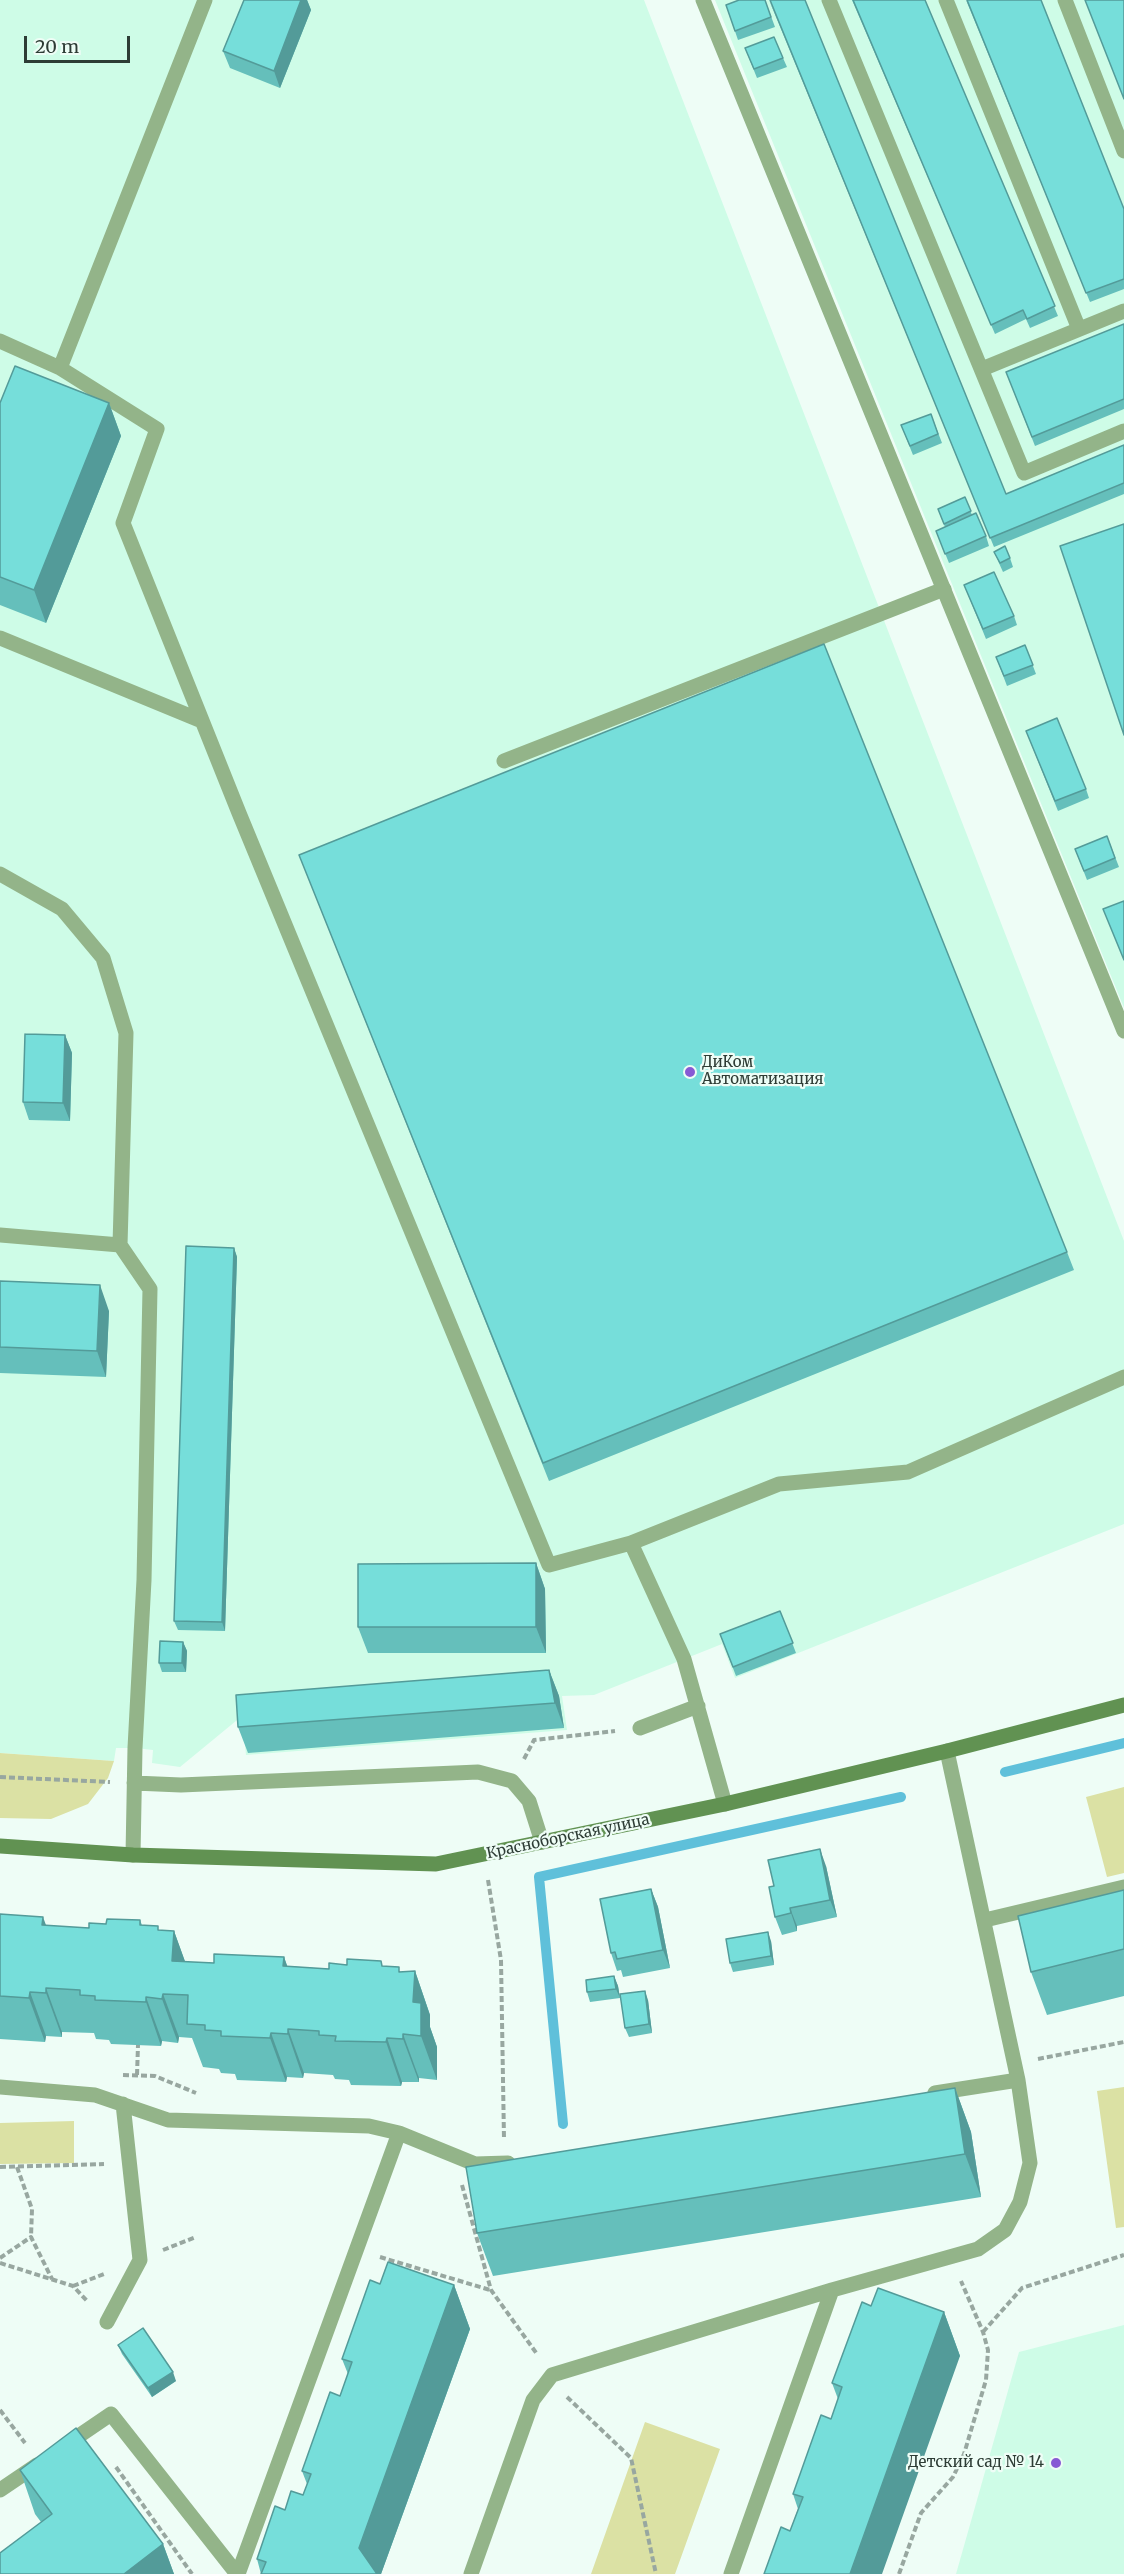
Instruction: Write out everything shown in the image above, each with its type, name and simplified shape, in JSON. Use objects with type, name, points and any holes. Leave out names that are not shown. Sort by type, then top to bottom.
[{"type":"street","points":[[60,368],[205,0]]},
{"type":"street","points":[[703,0],[1124,1031]]},
{"type":"street","points":[[830,0],[1024,473],[1124,431]]},
{"type":"street","points":[[946,0],[1079,329]]},
{"type":"street","points":[[1065,0],[1124,151]]},
{"type":"street","points":[[982,369],[1124,311]]},
{"type":"street","points":[[0,341],[60,368],[156,429],[123,523],[202,721],[549,1565],[632,1543],[779,1484],[908,1472],[1124,1377]]},
{"type":"street","points":[[504,761],[944,589]]},
{"type":"street","points":[[0,638],[202,721]]},
{"type":"street","points":[[0,874],[62,909],[104,958],[126,1033],[120,1245],[150,1289],[144,1580],[134,1783],[133,1855]]},
{"type":"street","points":[[0,1235],[120,1245]]},
{"type":"street","points":[[632,1543],[684,1659],[725,1804]]},
{"type":"street","name":"Красноборская улица","points":[[0,1846],[133,1855],[436,1864],[725,1804],[947,1751],[1124,1705]]},
{"type":"street","points":[[640,1728],[698,1707]]},
{"type":"street","points":[[471,2574],[533,2400],[552,2375],[832,2290],[978,2249],[1005,2230],[1020,2202],[1030,2163],[1018,2080],[947,1751]]},
{"type":"street","points":[[134,1783],[181,1785],[478,1772],[512,1781],[530,1800],[542,1842]]},
{"type":"street","points":[[985,1920],[1124,1887]]},
{"type":"street","points":[[924,2095],[1018,2080]]},
{"type":"street","points":[[0,2087],[95,2095],[168,2120],[369,2126],[399,2133],[475,2164],[528,2160]]},
{"type":"street","points":[[107,2322],[140,2260],[123,2104]]},
{"type":"street","points":[[237,2574],[399,2133]]},
{"type":"street","points":[[731,2574],[832,2290]]},
{"type":"street","points":[[0,2490],[111,2414],[237,2574]]},
{"type":"path","points":[[512,1781],[534,1740],[640,1728]]},
{"type":"path","points":[[0,1777],[134,1783]]},
{"type":"path","points":[[484,1854],[501,1960],[505,2163]]},
{"type":"path","points":[[1014,2063],[1124,2042]]},
{"type":"path","points":[[137,2075],[138,2045]]},
{"type":"path","points":[[374,2255],[491,2290],[461,2182],[447,2152]]},
{"type":"path","points":[[0,2168],[129,2163]]},
{"type":"path","points":[[17,2167],[32,2209],[31,2237],[52,2280]]},
{"type":"path","points":[[0,2258],[31,2237]]},
{"type":"path","points":[[983,2332],[1022,2288],[1124,2255]]},
{"type":"path","points":[[899,2574],[921,2513],[953,2477],[964,2454],[986,2380],[988,2350],[983,2332],[950,2257]]},
{"type":"path","points":[[0,2263],[73,2286],[107,2322]]},
{"type":"path","points":[[631,2458],[656,2574]]},
{"type":"path","points":[[114,2464],[192,2574]]},
{"type":"shaded area","points":[[0,0],[644,0],[1124,1241],[1124,1524],[735,1678],[722,1644],[594,1695],[562,1696],[567,1730],[246,1755],[242,1716],[180,1767],[152,1763],[153,1750],[135,1748],[116,1748],[114,1761],[0,1753]]},
{"type":"shaded area","points":[[715,0],[1124,0],[1124,1008]]},
{"type":"shaded area","points":[[0,1753],[114,1761],[108,1778],[88,1804],[51,1819],[0,1818]]},
{"type":"shaded area","points":[[1124,1787],[1124,1873],[1107,1877],[1086,1797]]},
{"type":"shaded area","points":[[1124,2087],[1124,2227],[1116,2228],[1097,2091]]},
{"type":"shaded area","points":[[74,2121],[74,2163],[0,2164],[0,2123]]},
{"type":"shaded area","name":"Детский сад № 14","points":[[1124,2325],[1124,2574],[956,2574],[1019,2352]]},
{"type":"shaded area","points":[[645,2422],[720,2449],[675,2574],[591,2574]]},
{"type":"building","points":[[244,0],[301,0],[274,71],[223,51]]},
{"type":"building","points":[[739,0],[765,0],[771,17],[735,31],[726,5]]},
{"type":"building","points":[[770,0],[805,0],[1006,494],[1124,445],[1124,483],[990,538]]},
{"type":"building","points":[[853,0],[925,0],[1055,306],[1027,319],[1023,310],[991,325]]},
{"type":"building","points":[[967,0],[1041,0],[1124,209],[1124,279],[1086,293]]},
{"type":"building","points":[[1085,0],[1124,0],[1124,99]]},
{"type":"building","points":[[774,37],[783,58],[754,69],[745,48]]},
{"type":"building","points":[[1124,324],[1124,399],[1032,437],[1006,372]]},
{"type":"building","points":[[15,366],[109,403],[34,590],[0,577],[0,403]]},
{"type":"building","points":[[931,414],[938,434],[910,446],[901,425]]},
{"type":"building","points":[[965,497],[971,511],[944,524],[938,509]]},
{"type":"building","points":[[976,513],[986,536],[945,554],[936,531]]},
{"type":"building","points":[[1124,524],[1124,735],[1060,546]]},
{"type":"building","points":[[1005,546],[1010,558],[1000,563],[994,552]]},
{"type":"building","points":[[994,572],[1014,616],[983,629],[964,585]]},
{"type":"building","name":"ДиКом Автоматизация","points":[[824,644],[1067,1252],[543,1463],[299,855]]},
{"type":"building","points":[[1025,645],[1033,665],[1004,676],[996,657]]},
{"type":"building","points":[[1057,718],[1086,789],[1055,801],[1026,731]]},
{"type":"building","points":[[1107,836],[1115,858],[1084,871],[1075,849]]},
{"type":"building","points":[[1124,901],[1124,960],[1103,909]]},
{"type":"building","points":[[25,1034],[65,1035],[63,1103],[23,1102]]},
{"type":"building","points":[[186,1246],[234,1248],[222,1622],[174,1621]]},
{"type":"building","points":[[0,1281],[100,1285],[97,1351],[0,1347]]},
{"type":"building","points":[[536,1563],[536,1627],[358,1627],[358,1564]]},
{"type":"building","points":[[780,1611],[793,1643],[733,1667],[720,1634]]},
{"type":"building","points":[[160,1641],[183,1642],[182,1663],[159,1663]]},
{"type":"building","points":[[549,1670],[555,1703],[238,1727],[236,1695]]},
{"type":"building","points":[[820,1849],[830,1900],[790,1908],[791,1913],[775,1917],[769,1887],[774,1886],[768,1860]]},
{"type":"building","points":[[651,1889],[663,1950],[617,1959],[615,1952],[611,1953],[600,1899]]},
{"type":"building","points":[[1124,1890],[1124,1949],[1031,1972],[1018,1916]]},
{"type":"building","points":[[0,1914],[43,1917],[42,1925],[89,1928],[89,1923],[106,1924],[107,1919],[140,1920],[140,1925],[158,1926],[158,1930],[174,1931],[172,1961],[214,1963],[214,1954],[284,1957],[283,1966],[329,1969],[329,1963],[347,1965],[347,1959],[381,1961],[382,1966],[399,1967],[399,1972],[415,1971],[413,2002],[421,2003],[421,2036],[403,2034],[403,2039],[387,2038],[386,2042],[335,2041],[336,2036],[319,2035],[319,2031],[288,2029],[288,2034],[271,2033],[270,2038],[221,2036],[221,2031],[205,2030],[205,2025],[187,2024],[188,1995],[163,1994],[162,1999],[146,1997],[146,2002],[95,2000],[95,1996],[80,1995],[80,1990],[46,1988],[46,1993],[30,1992],[29,1998],[0,1996]]},
{"type":"building","points":[[768,1932],[771,1956],[730,1963],[726,1939]]},
{"type":"building","points":[[614,1976],[616,1989],[587,1992],[586,1980]]},
{"type":"building","points":[[645,1991],[649,2024],[625,2028],[620,1994]]},
{"type":"building","points":[[955,2088],[965,2154],[477,2233],[466,2167]]},
{"type":"building","points":[[388,2262],[454,2285],[359,2548],[377,2574],[261,2574],[266,2562],[257,2559],[275,2506],[285,2510],[291,2491],[303,2495],[311,2474],[302,2471],[330,2392],[340,2396],[352,2362],[342,2359],[370,2280],[380,2284]]},
{"type":"building","points":[[878,2288],[944,2312],[850,2574],[764,2574],[781,2527],[790,2531],[803,2497],[793,2494],[821,2415],[831,2419],[842,2387],[832,2383],[862,2302],[871,2306]]},
{"type":"building","points":[[143,2328],[173,2372],[148,2388],[118,2345]]},
{"type":"building","points":[[76,2428],[163,2544],[124,2574],[0,2574],[0,2553],[52,2514],[20,2470]]},
{"type":"waterway","points":[[1005,1772],[1124,1743]]},
{"type":"waterway","points":[[563,2124],[539,1877],[901,1797]]},
{"type":"place","name":"ДиКом Автоматизация","points":[[690,1072]]},
{"type":"place","name":"Детский сад № 14","points":[[1056,2463]]}]
